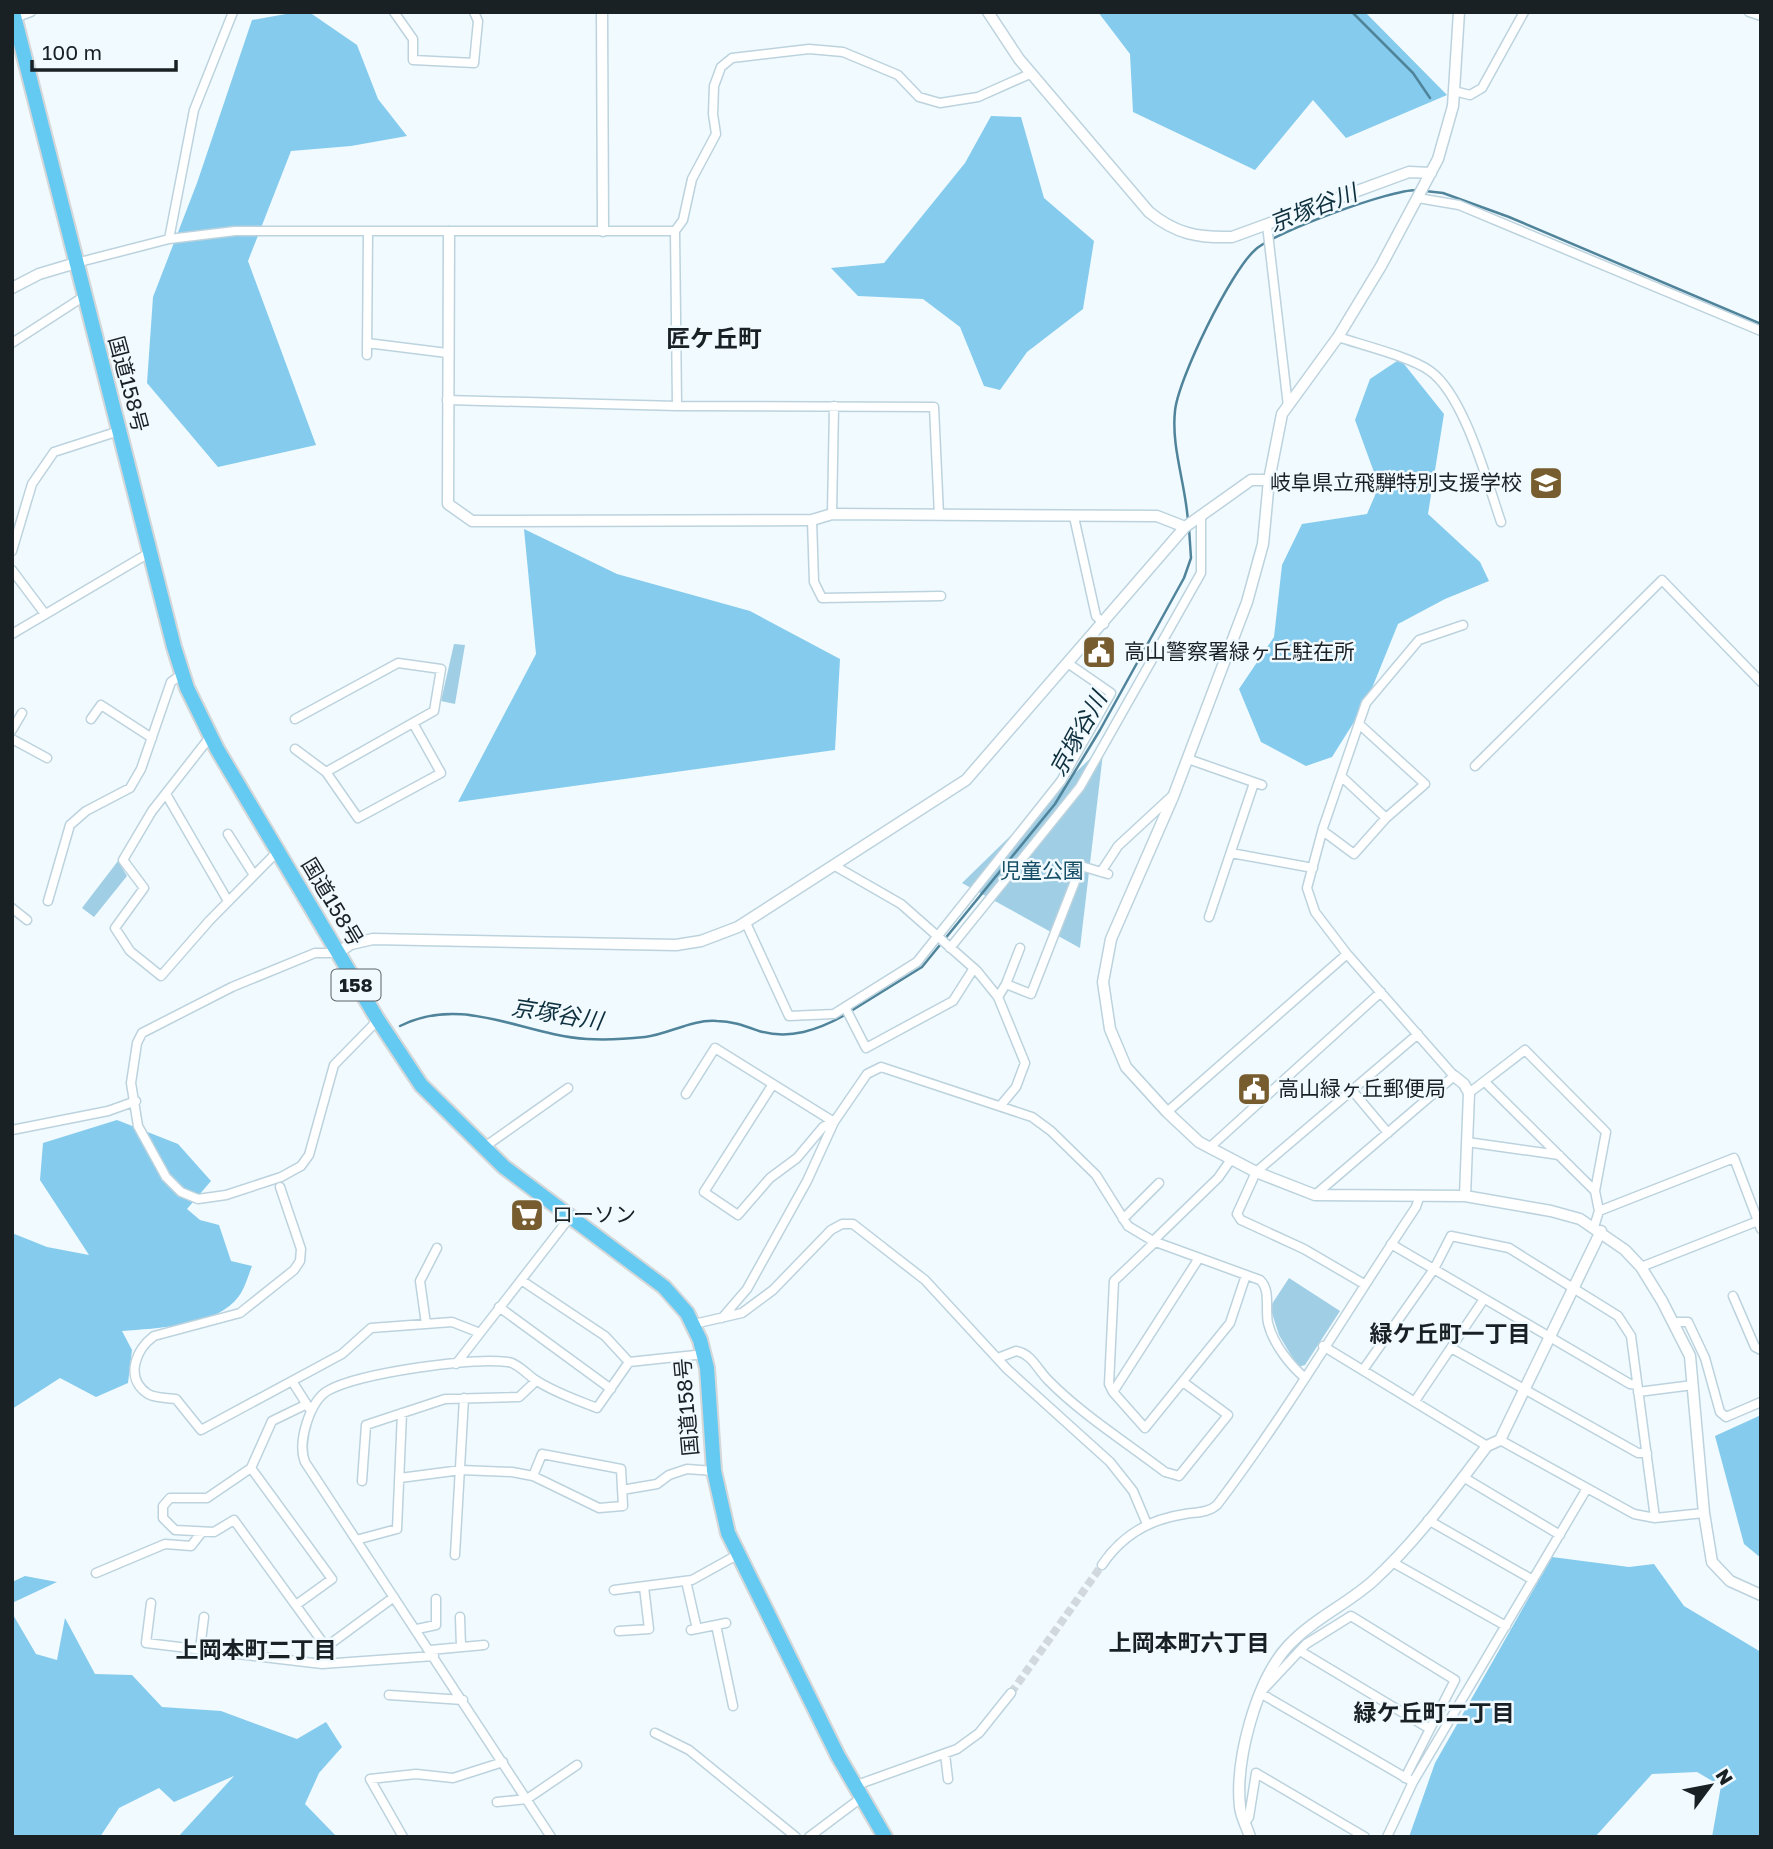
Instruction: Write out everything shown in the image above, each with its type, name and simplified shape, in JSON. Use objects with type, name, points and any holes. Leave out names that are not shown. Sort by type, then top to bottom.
[{"type":"highway","name":"国道158号","points":[[13,15],[18,56],[76,263],[182,674],[211,737],[377,1020],[421,1086],[483,1148],[673,1295],[694,1324],[705,1354],[714,1471],[723,1519],[737,1555],[858,1792],[885,1837]]},
{"type":"street","points":[[13,15],[31,12]]},
{"type":"street","points":[[169,239],[194,110],[233,12]]},
{"type":"street","points":[[394,12],[413,40],[413,60],[474,63],[478,21],[474,12]]},
{"type":"street","points":[[602,12],[603,230]]},
{"type":"street","points":[[988,12],[1019,59],[1149,212],[1168,227],[1203,238],[1232,237],[1409,172],[1429,178]]},
{"type":"street","points":[[1459,12],[1454,91],[1448,132],[1429,178],[1338,337],[1282,414],[1269,480],[1263,544],[1247,603],[1174,794],[1111,939],[1103,982],[1110,1029],[1126,1067],[1167,1112],[1209,1149],[1230,1161],[1315,1195],[1465,1196],[1568,1214],[1597,1229],[1641,1267],[1674,1322],[1690,1356],[1704,1513],[1712,1562],[1730,1581],[1761,1595]]},
{"type":"street","points":[[1454,91],[1470,95],[1482,88],[1524,12]]},
{"type":"street","points":[[1749,12],[1761,16]]},
{"type":"street","points":[[677,406],[676,231],[683,220],[692,179],[716,134],[713,114],[714,86],[721,67],[733,58],[809,49],[843,52],[898,75],[919,97],[940,103],[978,97],[1032,73]]},
{"type":"street","points":[[1420,195],[1459,205],[1761,331]]},
{"type":"street","points":[[1267,225],[1288,406]]},
{"type":"street","points":[[12,288],[39,274],[169,239],[235,231],[676,231]]},
{"type":"street","points":[[367,355],[368,232]]},
{"type":"street","points":[[449,232],[448,504],[472,521],[812,520],[832,514],[1157,516],[1181,528]]},
{"type":"street","points":[[12,343],[83,297]]},
{"type":"street","points":[[1338,337],[1428,369],[1445,383],[1457,403],[1501,522]]},
{"type":"street","points":[[368,343],[447,354]]},
{"type":"street","points":[[447,400],[677,406],[934,407],[939,515]]},
{"type":"street","points":[[832,514],[834,406]]},
{"type":"street","points":[[12,551],[32,484],[54,452],[118,431]]},
{"type":"street","points":[[377,1020],[334,1065],[309,1155],[301,1166],[281,1177],[198,1199],[181,1192],[166,1177],[138,1126],[131,1083],[137,1043],[142,1033],[232,987],[315,953],[337,953],[351,944],[373,939],[676,945],[701,941],[746,923],[966,780],[1104,624],[1181,528],[1251,480],[1269,480]]},
{"type":"street","points":[[1074,517],[1096,617],[1104,624]]},
{"type":"street","points":[[949,947],[1080,787],[1201,573],[1199,518]]},
{"type":"street","points":[[812,520],[814,582],[822,598],[941,596]]},
{"type":"street","points":[[12,634],[149,553]]},
{"type":"street","points":[[12,570],[44,614]]},
{"type":"street","points":[[1475,766],[1662,580],[1761,682]]},
{"type":"street","points":[[1462,625],[1419,640],[1366,703],[1307,888],[1315,912],[1347,954],[1464,1084],[1469,1093],[1465,1196]]},
{"type":"street","points":[[295,719],[398,663],[441,669],[434,711],[326,772]]},
{"type":"street","points":[[746,923],[789,1016],[834,1014],[917,962],[1061,781],[1111,693],[1069,664]]},
{"type":"street","points":[[48,901],[70,825],[86,811],[130,788],[141,769],[171,682],[182,674]]},
{"type":"street","points":[[91,719],[101,705],[152,738]]},
{"type":"street","points":[[12,730],[22,713]]},
{"type":"street","points":[[295,749],[326,772],[358,818],[441,773],[412,723]]},
{"type":"street","points":[[1323,831],[1354,854],[1385,817],[1425,784],[1359,724]]},
{"type":"street","points":[[211,737],[166,794],[123,860],[144,888],[115,928],[130,951],[161,976],[228,901],[278,852]]},
{"type":"street","points":[[12,739],[47,758]]},
{"type":"street","points":[[1188,759],[1258,784],[1209,917]]},
{"type":"street","points":[[1341,776],[1385,817]]},
{"type":"street","points":[[166,794],[228,901]]},
{"type":"street","points":[[1006,984],[1031,994],[1081,866],[1105,873],[1118,846],[1174,794]]},
{"type":"street","points":[[228,834],[254,876]]},
{"type":"street","points":[[1231,853],[1313,868]]},
{"type":"street","points":[[835,866],[901,904],[974,968],[998,997],[1025,1063],[1016,1087],[1001,1105]]},
{"type":"street","points":[[12,908],[27,920]]},
{"type":"street","points":[[998,997],[1020,948]]},
{"type":"street","points":[[1167,1112],[1347,954]]},
{"type":"street","points":[[845,1007],[866,1048],[953,1001],[974,968]]},
{"type":"street","points":[[1209,1149],[1381,992]]},
{"type":"street","points":[[1364,1284],[1304,1249],[1241,1220],[1237,1214],[1255,1172],[1418,1034]]},
{"type":"street","points":[[686,1094],[715,1048],[834,1122]]},
{"type":"street","points":[[1250,1832],[1239,1792],[1247,1738],[1260,1693],[1277,1660],[1289,1645],[1321,1617],[1372,1582],[1428,1520],[1487,1446],[1500,1440],[1574,1288],[1597,1229],[1599,1212],[1595,1191],[1606,1132],[1525,1050],[1486,1083],[1469,1093]]},
{"type":"street","points":[[722,1318],[747,1289],[807,1181],[834,1122],[867,1074],[881,1067],[1032,1117],[1051,1131],[1096,1175],[1128,1226],[1154,1241],[1264,1283],[1269,1325],[1283,1353],[1306,1378]]},
{"type":"street","points":[[1315,1195],[1454,1076]]},
{"type":"street","points":[[1486,1083],[1595,1191]]},
{"type":"street","points":[[774,1084],[704,1192],[738,1215],[770,1178],[797,1158],[823,1127],[834,1122]]},
{"type":"street","points":[[483,1148],[568,1088]]},
{"type":"street","points":[[1351,1089],[1388,1133]]},
{"type":"street","points":[[12,1130],[108,1111],[136,1101]]},
{"type":"street","points":[[1467,1142],[1559,1155]]},
{"type":"street","points":[[1599,1212],[1734,1158],[1759,1225],[1641,1267]]},
{"type":"street","points":[[1230,1161],[1218,1178],[1114,1281],[1109,1384],[1145,1427],[1230,1324],[1246,1275]]},
{"type":"street","points":[[1123,1219],[1159,1183]]},
{"type":"street","points":[[280,1186],[301,1249],[300,1261],[294,1270],[240,1313],[154,1336],[139,1350],[135,1368],[137,1381],[148,1394],[176,1399],[201,1430],[342,1354],[371,1328],[453,1322],[480,1333]]},
{"type":"street","points":[[1102,1565],[1125,1538],[1147,1524],[1170,1516],[1213,1509],[1266,1440],[1324,1346],[1416,1207],[1420,1195]]},
{"type":"street","points":[[456,1364],[570,1217]]},
{"type":"street","points":[[694,1324],[737,1315],[753,1306],[831,1230],[842,1224],[853,1224],[925,1280],[998,1359],[1110,1462],[1133,1491],[1147,1524]]},
{"type":"street","points":[[1363,1370],[1434,1269],[1451,1236],[1509,1248],[1618,1316],[1631,1336],[1655,1518]]},
{"type":"street","points":[[1391,1244],[1638,1388],[1693,1385]]},
{"type":"street","points":[[426,1324],[420,1281],[437,1248]]},
{"type":"street","points":[[1113,1392],[1199,1258]]},
{"type":"street","points":[[521,1280],[605,1336],[629,1362]]},
{"type":"street","points":[[1733,1296],[1755,1347],[1761,1350]]},
{"type":"street","points":[[1415,1401],[1484,1299]]},
{"type":"street","points":[[499,1307],[611,1389]]},
{"type":"street","points":[[1674,1322],[1688,1322],[1705,1358],[1720,1412],[1726,1417],[1761,1402]]},
{"type":"street","points":[[1324,1346],[1487,1446]]},
{"type":"street","points":[[1451,1348],[1638,1453],[1647,1453]]},
{"type":"street","points":[[998,1359],[1016,1351],[1026,1354],[1048,1380],[1077,1404],[1165,1472],[1179,1476],[1227,1415],[1183,1382]]},
{"type":"street","points":[[629,1362],[705,1354]]},
{"type":"street","points":[[394,1597],[326,1647],[234,1520],[214,1532],[171,1528],[163,1518],[163,1506],[175,1497],[207,1498],[251,1468],[272,1421],[309,1408],[329,1390],[375,1377],[456,1364],[511,1362],[536,1381],[597,1408],[629,1362]]},
{"type":"street","points":[[292,1381],[309,1408],[303,1456],[551,1837]]},
{"type":"street","points":[[362,1481],[366,1424],[445,1399],[519,1396],[536,1381]]},
{"type":"street","points":[[456,1555],[464,1398]]},
{"type":"street","points":[[356,1541],[397,1529],[402,1413]]},
{"type":"street","points":[[1500,1440],[1586,1490],[1634,1514],[1655,1518],[1704,1513]]},
{"type":"street","points":[[400,1478],[461,1470],[503,1470],[533,1476],[599,1508],[623,1506],[621,1469],[542,1454],[533,1476]]},
{"type":"street","points":[[251,1468],[332,1579],[296,1605]]},
{"type":"street","points":[[622,1490],[657,1484],[669,1475],[687,1469],[714,1471]]},
{"type":"street","points":[[1463,1477],[1559,1535]]},
{"type":"street","points":[[1409,1780],[1506,1626],[1586,1490]]},
{"type":"street","points":[[1428,1520],[1533,1580]]},
{"type":"street","points":[[96,1573],[164,1544],[191,1546],[202,1532]]},
{"type":"street","points":[[614,1590],[687,1581],[737,1555]]},
{"type":"street","points":[[1392,1562],[1506,1626]]},
{"type":"street","points":[[687,1581],[694,1629],[726,1623]]},
{"type":"street","points":[[619,1631],[649,1629],[644,1587]]},
{"type":"street","points":[[417,1629],[436,1625],[436,1599]]},
{"type":"street","points":[[151,1602],[146,1643],[322,1664],[484,1645]]},
{"type":"street","points":[[1260,1693],[1300,1651],[1351,1616],[1455,1680],[1430,1728],[1387,1837]]},
{"type":"street","points":[[200,1649],[204,1617]]},
{"type":"street","points":[[460,1617],[461,1647]]},
{"type":"street","points":[[716,1625],[733,1706]]},
{"type":"street","points":[[1300,1651],[1430,1728]]},
{"type":"street","points":[[809,1837],[858,1792],[945,1754],[979,1732],[1011,1693]]},
{"type":"street","points":[[1260,1693],[1409,1780]]},
{"type":"street","points":[[389,1695],[463,1700]]},
{"type":"street","points":[[654,1733],[689,1750],[796,1837]]},
{"type":"street","points":[[945,1754],[948,1779]]},
{"type":"street","points":[[403,1837],[370,1779],[416,1774],[453,1778],[503,1762]]},
{"type":"street","points":[[497,1802],[527,1799],[577,1765]]},
{"type":"street","points":[[1250,1832],[1252,1786],[1256,1773],[1365,1837]]},
{"type":"green space","points":[[454,644],[465,645],[455,704],[441,701]]},
{"type":"green space","name":"児童公園","points":[[1104,745],[1080,948],[962,883]]},
{"type":"green space","points":[[118,861],[127,876],[94,917],[82,908]]},
{"type":"green space","points":[[1289,1278],[1340,1311],[1305,1365],[1298,1367],[1279,1335],[1270,1307]]},
{"type":"shaded area","points":[[309,12],[357,45],[378,99],[407,136],[351,146],[291,151],[248,261],[316,445],[218,467],[147,383],[153,297],[197,183],[252,20]]},
{"type":"shaded area","points":[[1098,12],[1365,12],[1447,95],[1346,138],[1313,100],[1255,170],[1133,112],[1130,54]]},
{"type":"shaded area","points":[[991,116],[1021,117],[1044,198],[1094,241],[1083,309],[1027,352],[1000,390],[984,386],[960,327],[923,299],[858,296],[831,268],[884,263],[965,163]]},
{"type":"shaded area","points":[[1400,359],[1444,414],[1428,514],[1480,562],[1489,581],[1445,599],[1398,624],[1366,703],[1332,757],[1306,766],[1261,742],[1239,689],[1274,637],[1282,565],[1302,524],[1367,514],[1379,486],[1355,420],[1370,379]]},
{"type":"shaded area","points":[[524,529],[617,574],[750,611],[840,659],[835,750],[458,802],[536,654]]},
{"type":"shaded area","points":[[117,1120],[178,1144],[211,1181],[187,1209],[200,1220],[219,1225],[231,1261],[252,1266],[245,1286],[229,1306],[201,1320],[168,1327],[122,1331],[132,1350],[128,1383],[96,1397],[60,1378],[12,1409],[12,1233],[47,1247],[89,1255],[40,1180],[43,1143]]},
{"type":"shaded area","points":[[1761,1415],[1761,1558],[1744,1544],[1715,1436]]},
{"type":"shaded area","points":[[1552,1557],[1629,1567],[1654,1564],[1684,1606],[1761,1652],[1761,1837],[1712,1837],[1721,1786],[1697,1772],[1652,1774],[1595,1837],[1409,1837],[1435,1763]]},
{"type":"shaded area","points":[[25,1576],[57,1582],[12,1603],[12,1582]]},
{"type":"shaded area","points":[[12,1613],[36,1654],[57,1660],[65,1618],[95,1674],[132,1675],[162,1707],[221,1711],[297,1739],[326,1722],[342,1747],[319,1773],[305,1804],[337,1837],[178,1837],[234,1776],[174,1802],[159,1788],[119,1808],[100,1837],[12,1837]]},
{"type":"waterway","points":[[1352,12],[1413,73],[1430,98]]},
{"type":"waterway","name":"京塚谷川","points":[[1188,522],[1175,439],[1178,396],[1207,326],[1245,262],[1266,242],[1308,223],[1385,196],[1418,190]]},
{"type":"waterway","name":"京塚谷川","points":[[1425,191],[1443,193],[1509,217],[1761,324]]},
{"type":"waterway","name":"京塚谷川","points":[[851,1011],[922,967],[1055,804],[1100,730],[1184,578],[1191,558],[1189,528]]},
{"type":"waterway","name":"京塚谷川","points":[[400,1026],[424,1017],[470,1015],[563,1036],[608,1039],[638,1038],[708,1021],[733,1023],[770,1034],[793,1034],[825,1025],[845,1015]]},
{"type":"tunnel","points":[[1011,1693],[1102,1565]]},
{"type":"place","name":"岐阜県立飛騨特別支援学校","points":[[1546,483]]},
{"type":"place","name":"高山警察署緑ヶ丘駐在所","points":[[1099,652]]},
{"type":"place","name":"高山緑ヶ丘郵便局","points":[[1254,1089]]},
{"type":"place","name":"ローソン","points":[[527,1215]]},
{"type":"district","name":"匠ケ丘町","points":[[714,339]]},
{"type":"district","name":"緑ケ丘町一丁目","points":[[1450,1334]]},
{"type":"district","name":"上岡本町六丁目","points":[[1189,1643]]},
{"type":"district","name":"上岡本町二丁目","points":[[256,1650]]},
{"type":"district","name":"緑ケ丘町二丁目","points":[[1434,1713]]}]
